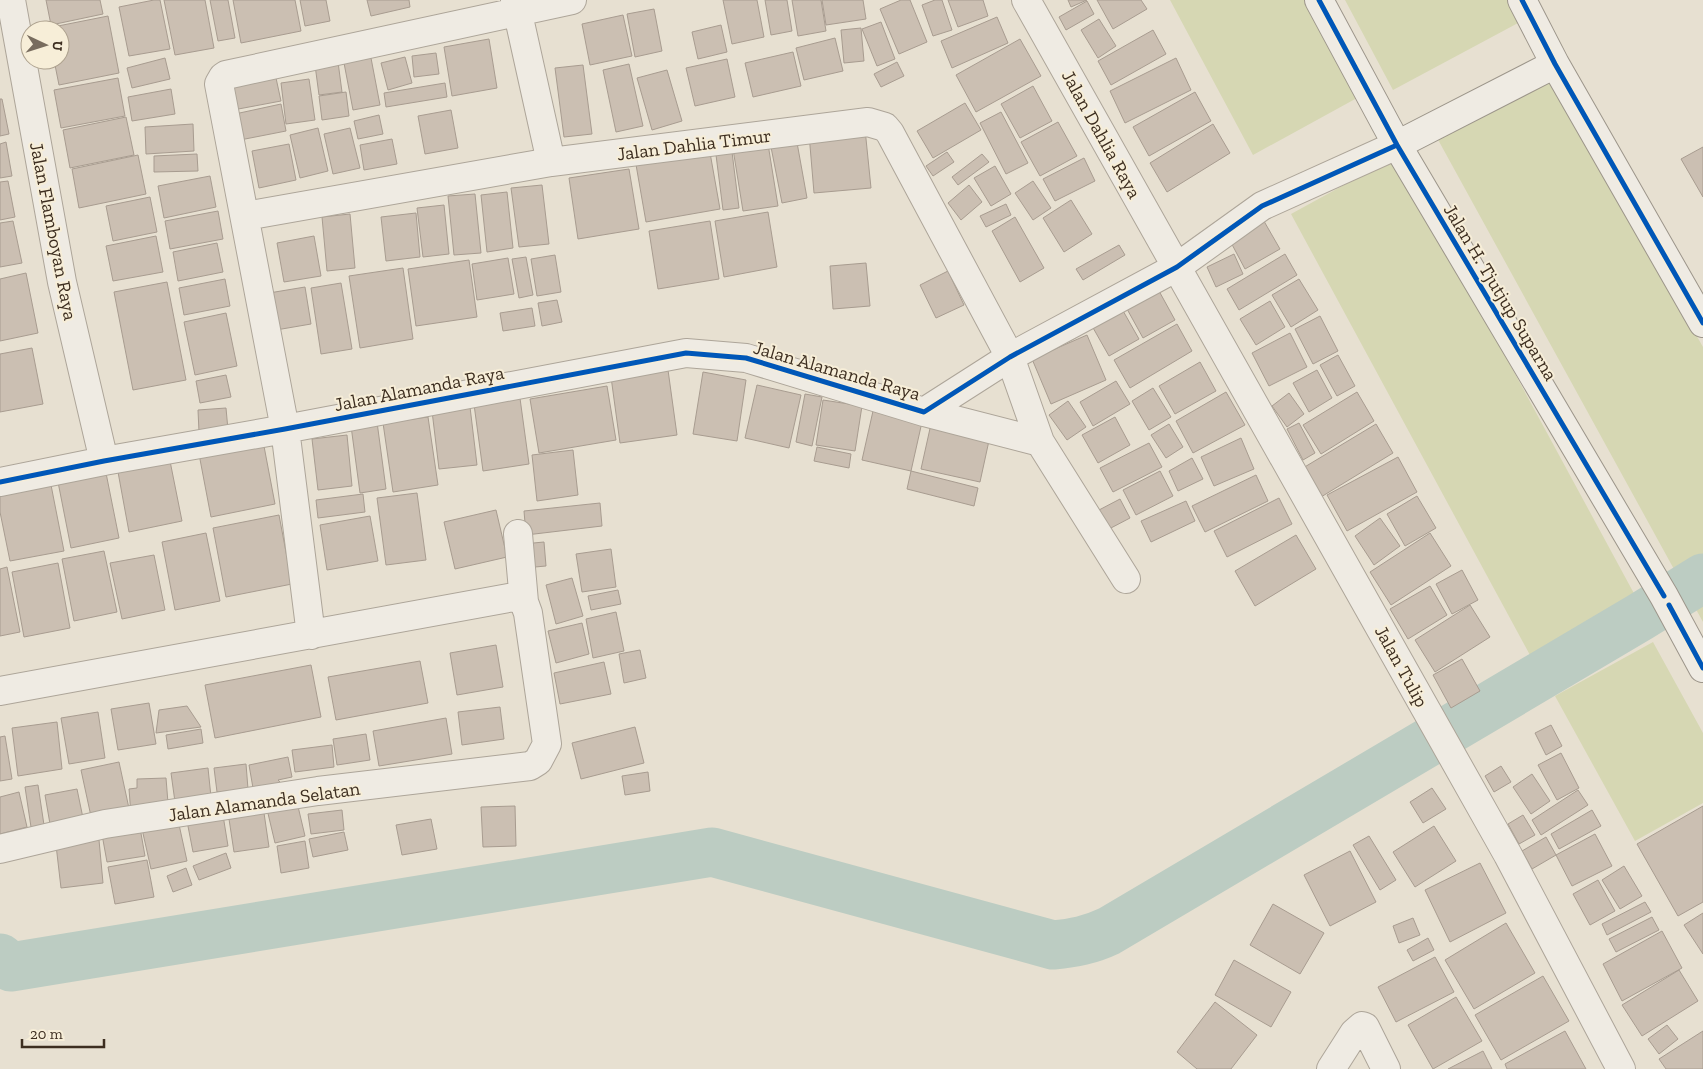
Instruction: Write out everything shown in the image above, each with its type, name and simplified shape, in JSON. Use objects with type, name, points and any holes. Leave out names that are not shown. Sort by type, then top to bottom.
[{"type":"street","name":"Jalan Flamboyan Raya","points":[[11,0],[62,282],[104,460]]},
{"type":"street","points":[[312,635],[284,429],[219,84],[226,74],[516,6],[572,0]]},
{"type":"street","name":"Jalan Dahlia Raya","points":[[1026,0],[1177,267]]},
{"type":"street","name":"Jalan H. Tjutjup Suparna","points":[[1319,0],[1397,145],[1666,600],[1703,668]]},
{"type":"street","points":[[1522,0],[1555,64],[1703,323]]},
{"type":"street","points":[[516,6],[551,162]]},
{"type":"street","name":"Jalan Alamanda Raya","points":[[0,482],[104,460],[284,429],[686,353],[746,358],[924,412],[1010,357],[1177,267],[1262,206],[1397,145],[1555,64]]},
{"type":"street","name":"Jalan Dahlia Timur","points":[[245,216],[551,162],[868,122],[885,128],[890,133],[1010,357],[1040,442],[1126,579]]},
{"type":"street","name":"Jalan Tulip","points":[[1177,267],[1508,854],[1621,1069]]},
{"type":"street","points":[[924,412],[1040,442]]},
{"type":"street","points":[[518,534],[524,602]]},
{"type":"street","points":[[0,691],[500,599],[514,597],[524,602]]},
{"type":"street","name":"Jalan Alamanda Selatan","points":[[0,849],[105,824],[318,791],[530,766],[538,761],[547,744],[528,613],[524,602]]},
{"type":"street","points":[[1331,1069],[1354,1033],[1362,1026],[1365,1027],[1386,1069]]},
{"type":"green space","points":[[1170,0],[1304,0],[1357,98],[1253,155]]},
{"type":"green space","points":[[1345,0],[1520,0],[1531,16],[1393,90]]},
{"type":"green space","points":[[1550,78],[1703,347],[1703,622],[1436,136]]},
{"type":"green space","points":[[1397,156],[1637,599],[1531,657],[1291,214]]},
{"type":"green space","points":[[1653,642],[1703,733],[1703,803],[1635,841],[1555,696]]},
{"type":"building","points":[[46,0],[100,0],[103,14],[70,21],[50,20]]},
{"type":"building","points":[[160,0],[170,49],[129,56],[119,7]]},
{"type":"building","points":[[164,0],[205,0],[214,48],[175,55]]},
{"type":"building","points":[[210,0],[228,0],[235,38],[218,41]]},
{"type":"building","points":[[233,0],[295,0],[301,31],[241,43]]},
{"type":"building","points":[[300,0],[326,0],[330,21],[305,26]]},
{"type":"building","points":[[367,0],[409,0],[410,7],[371,16]]},
{"type":"building","points":[[723,0],[757,0],[764,37],[732,44]]},
{"type":"building","points":[[765,0],[787,0],[792,31],[771,35]]},
{"type":"building","points":[[792,0],[821,0],[826,31],[798,36]]},
{"type":"building","points":[[822,0],[863,0],[866,19],[826,25]]},
{"type":"building","points":[[901,0],[910,0],[927,42],[899,54],[880,9]]},
{"type":"building","points":[[935,0],[942,0],[952,30],[933,36],[922,5]]},
{"type":"building","points":[[948,0],[983,0],[988,16],[958,27]]},
{"type":"building","points":[[1068,0],[1087,0],[1071,7]]},
{"type":"building","points":[[1097,0],[1141,0],[1147,9],[1113,29]]},
{"type":"building","points":[[1087,1],[1094,14],[1066,30],[1059,17]]},
{"type":"building","points":[[654,9],[662,51],[635,57],[627,14]]},
{"type":"building","points":[[623,15],[632,56],[590,65],[582,24]]},
{"type":"building","points":[[108,16],[119,73],[59,85],[56,70],[70,70],[70,24]]},
{"type":"building","points":[[997,17],[1008,43],[952,68],[941,41]]},
{"type":"building","points":[[1099,19],[1116,46],[1098,58],[1081,30]]},
{"type":"building","points":[[881,22],[895,59],[877,66],[862,29]]},
{"type":"building","points":[[721,25],[727,52],[698,59],[692,32]]},
{"type":"building","points":[[861,28],[864,61],[844,63],[841,30]]},
{"type":"building","points":[[1153,30],[1166,54],[1111,85],[1098,61]]},
{"type":"building","points":[[835,38],[843,71],[804,80],[796,48]]},
{"type":"building","points":[[489,39],[497,88],[452,96],[444,47]]},
{"type":"building","points":[[1020,39],[1041,76],[976,112],[956,75]]},
{"type":"building","points":[[793,52],[801,86],[753,97],[745,63]]},
{"type":"building","points":[[436,53],[439,74],[414,77],[412,56]]},
{"type":"building","points":[[405,57],[412,83],[388,90],[381,63]]},
{"type":"building","points":[[165,58],[170,79],[132,88],[127,68]]},
{"type":"building","points":[[371,58],[380,105],[353,110],[344,63]]},
{"type":"building","points":[[1176,58],[1191,90],[1125,123],[1110,91]]},
{"type":"building","points":[[727,59],[735,97],[695,106],[686,68]]},
{"type":"building","points":[[338,62],[342,92],[319,95],[315,65]]},
{"type":"building","points":[[897,62],[904,76],[881,87],[874,74]]},
{"type":"building","points":[[629,64],[643,126],[616,132],[603,70]]},
{"type":"building","points":[[583,65],[592,134],[564,137],[555,68]]},
{"type":"building","points":[[667,70],[682,121],[652,130],[637,78]]},
{"type":"building","points":[[118,78],[125,116],[61,128],[54,90]]},
{"type":"building","points":[[276,78],[281,101],[233,110],[228,86]]},
{"type":"building","points":[[309,79],[315,120],[286,124],[281,83]]},
{"type":"building","points":[[445,83],[447,97],[386,107],[384,93]]},
{"type":"building","points":[[1033,86],[1052,121],[1020,138],[1001,104]]},
{"type":"building","points":[[171,89],[175,114],[132,121],[128,97]]},
{"type":"building","points":[[346,92],[349,116],[322,120],[319,96]]},
{"type":"building","points":[[1195,92],[1211,121],[1149,156],[1133,127]]},
{"type":"building","points":[[0,99],[2,99],[9,134],[0,136]]},
{"type":"building","points":[[965,103],[981,130],[933,158],[917,131]]},
{"type":"building","points":[[281,104],[286,131],[240,140],[235,114]]},
{"type":"building","points":[[451,110],[458,148],[425,154],[418,116]]},
{"type":"building","points":[[1001,112],[1028,163],[1006,174],[980,123]]},
{"type":"building","points":[[379,115],[383,134],[358,139],[354,121]]},
{"type":"building","points":[[126,117],[134,155],[70,168],[63,130]]},
{"type":"building","points":[[1058,122],[1077,156],[1040,176],[1021,142]]},
{"type":"building","points":[[193,124],[194,151],[146,154],[145,127]]},
{"type":"building","points":[[1213,124],[1230,153],[1167,192],[1150,163]]},
{"type":"building","points":[[318,128],[328,171],[300,178],[290,135]]},
{"type":"building","points":[[350,128],[360,168],[333,174],[324,134]]},
{"type":"building","points":[[865,129],[871,188],[814,193],[809,134]]},
{"type":"building","points":[[796,137],[807,198],[782,203],[770,142]]},
{"type":"building","points":[[392,139],[397,164],[364,170],[360,145]]},
{"type":"building","points":[[6,142],[12,176],[0,178],[0,144]]},
{"type":"building","points":[[289,144],[296,180],[259,188],[252,151]]},
{"type":"building","points":[[768,144],[778,206],[743,211],[733,149]]},
{"type":"building","points":[[709,147],[720,209],[646,222],[635,159]]},
{"type":"building","points":[[1703,147],[1703,197],[1681,159]]},
{"type":"building","points":[[732,152],[739,208],[723,210],[716,155]]},
{"type":"building","points":[[947,152],[954,162],[933,176],[926,166]]},
{"type":"building","points":[[197,154],[198,171],[154,172],[154,156]]},
{"type":"building","points":[[982,154],[989,162],[958,185],[952,177]]},
{"type":"building","points":[[138,155],[146,194],[79,208],[72,169]]},
{"type":"building","points":[[1084,158],[1095,181],[1055,201],[1043,179]]},
{"type":"building","points":[[995,166],[1011,194],[991,206],[974,178]]},
{"type":"building","points":[[629,169],[639,229],[578,239],[569,178]]},
{"type":"building","points":[[210,176],[216,207],[164,218],[158,186]]},
{"type":"building","points":[[8,181],[15,217],[0,220],[0,182]]},
{"type":"building","points":[[1033,181],[1051,208],[1033,220],[1015,193]]},
{"type":"building","points":[[542,185],[549,244],[519,247],[511,188]]},
{"type":"building","points":[[969,185],[982,202],[961,220],[948,203]]},
{"type":"building","points":[[507,192],[513,248],[487,252],[481,195]]},
{"type":"building","points":[[475,194],[481,253],[454,255],[448,196]]},
{"type":"building","points":[[150,197],[157,232],[113,241],[106,206]]},
{"type":"building","points":[[1071,200],[1092,234],[1064,252],[1043,218]]},
{"type":"building","points":[[1006,204],[1011,215],[986,227],[980,216]]},
{"type":"building","points":[[444,205],[449,254],[423,257],[417,208]]},
{"type":"building","points":[[218,211],[223,239],[170,249],[165,221]]},
{"type":"building","points":[[768,212],[777,267],[724,277],[715,221]]},
{"type":"building","points":[[416,213],[420,257],[386,261],[381,217]]},
{"type":"building","points":[[350,214],[355,268],[327,271],[322,217]]},
{"type":"building","points":[[1261,216],[1280,249],[1245,269],[1227,235]]},
{"type":"building","points":[[1015,217],[1044,268],[1020,282],[992,231]]},
{"type":"building","points":[[13,221],[22,263],[0,267],[0,223]]},
{"type":"building","points":[[710,221],[719,279],[658,289],[649,231]]},
{"type":"building","points":[[156,236],[163,272],[113,281],[106,246]]},
{"type":"building","points":[[314,236],[321,276],[284,282],[277,243]]},
{"type":"building","points":[[217,243],[223,272],[178,281],[173,252]]},
{"type":"building","points":[[1119,245],[1125,255],[1083,280],[1076,269]]},
{"type":"building","points":[[1234,254],[1243,274],[1216,287],[1207,267]]},
{"type":"building","points":[[1285,254],[1297,275],[1239,310],[1227,289]]},
{"type":"building","points":[[555,255],[561,292],[537,296],[531,259]]},
{"type":"building","points":[[526,257],[533,295],[519,298],[512,259]]},
{"type":"building","points":[[508,258],[514,294],[477,300],[472,264]]},
{"type":"building","points":[[469,260],[477,317],[416,326],[408,269]]},
{"type":"building","points":[[866,263],[870,306],[833,309],[830,266]]},
{"type":"building","points":[[403,268],[413,339],[360,348],[349,276]]},
{"type":"building","points":[[948,271],[964,305],[936,318],[920,285]]},
{"type":"building","points":[[26,273],[38,333],[0,341],[0,279]]},
{"type":"building","points":[[225,279],[230,306],[184,315],[179,288]]},
{"type":"building","points":[[1299,279],[1318,310],[1291,327],[1272,295]]},
{"type":"building","points":[[167,282],[186,380],[133,390],[114,292]]},
{"type":"building","points":[[341,283],[352,349],[321,354],[311,288]]},
{"type":"building","points":[[305,287],[311,324],[276,330],[269,293]]},
{"type":"building","points":[[1159,291],[1175,320],[1143,338],[1127,309]]},
{"type":"building","points":[[557,300],[562,322],[542,326],[538,303]]},
{"type":"building","points":[[1270,301],[1285,327],[1256,345],[1240,319]]},
{"type":"building","points":[[532,308],[535,326],[503,331],[500,313]]},
{"type":"building","points":[[1122,309],[1139,339],[1109,356],[1092,326]]},
{"type":"building","points":[[226,313],[237,366],[195,375],[184,322]]},
{"type":"building","points":[[1320,316],[1338,351],[1313,364],[1295,329]]},
{"type":"building","points":[[1177,324],[1192,351],[1130,388],[1114,360]]},
{"type":"building","points":[[1290,333],[1307,367],[1269,386],[1252,353]]},
{"type":"building","points":[[1087,335],[1106,380],[1051,404],[1032,359]]},
{"type":"building","points":[[32,348],[43,404],[0,412],[0,354]]},
{"type":"building","points":[[1338,355],[1355,386],[1337,396],[1320,365]]},
{"type":"building","points":[[1200,362],[1216,391],[1175,414],[1159,386]]},
{"type":"building","points":[[668,370],[677,435],[620,443],[611,377]]},
{"type":"building","points":[[1317,370],[1332,398],[1309,412],[1293,383]]},
{"type":"building","points":[[703,372],[746,380],[737,441],[693,434]]},
{"type":"building","points":[[226,375],[231,397],[200,403],[196,381]]},
{"type":"building","points":[[1116,381],[1130,404],[1093,426],[1080,402]]},
{"type":"building","points":[[757,385],[801,395],[789,448],[745,438]]},
{"type":"building","points":[[607,386],[616,440],[539,453],[530,399]]},
{"type":"building","points":[[1153,388],[1171,417],[1149,430],[1132,401]]},
{"type":"building","points":[[519,391],[529,464],[483,471],[473,397]]},
{"type":"building","points":[[1226,392],[1245,425],[1193,453],[1176,421]]},
{"type":"building","points":[[1357,392],[1374,421],[1321,454],[1303,425]]},
{"type":"building","points":[[1289,393],[1304,414],[1287,427],[1272,406]]},
{"type":"building","points":[[805,394],[822,397],[812,446],[796,442]]},
{"type":"building","points":[[823,400],[862,406],[855,451],[816,445]]},
{"type":"building","points":[[1068,401],[1086,427],[1067,440],[1049,415]]},
{"type":"building","points":[[470,407],[477,465],[439,469],[432,411]]},
{"type":"building","points":[[226,408],[228,430],[199,432],[198,410]]},
{"type":"building","points":[[873,411],[922,422],[911,471],[862,460]]},
{"type":"building","points":[[428,417],[438,485],[393,492],[383,423]]},
{"type":"building","points":[[1115,417],[1130,445],[1098,463],[1082,435]]},
{"type":"building","points":[[377,422],[386,489],[360,493],[351,426]]},
{"type":"building","points":[[1299,423],[1315,453],[1303,460],[1287,429]]},
{"type":"building","points":[[931,424],[990,436],[980,482],[921,469]]},
{"type":"building","points":[[1169,424],[1183,447],[1166,458],[1151,435]]},
{"type":"building","points":[[1376,424],[1393,453],[1321,497],[1303,468]]},
{"type":"building","points":[[347,435],[352,486],[318,490],[312,439]]},
{"type":"building","points":[[1241,438],[1254,469],[1214,486],[1201,457]]},
{"type":"building","points":[[263,441],[275,504],[211,517],[199,454]]},
{"type":"building","points":[[1149,443],[1162,467],[1113,492],[1100,468]]},
{"type":"building","points":[[817,447],[851,454],[849,468],[814,461]]},
{"type":"building","points":[[573,450],[578,495],[537,501],[532,455]]},
{"type":"building","points":[[1398,457],[1417,492],[1347,531],[1327,495]]},
{"type":"building","points":[[1192,458],[1203,479],[1178,491],[1169,471]]},
{"type":"building","points":[[170,461],[182,521],[129,532],[118,472]]},
{"type":"building","points":[[105,468],[119,538],[71,548],[57,477]]},
{"type":"building","points":[[911,471],[978,488],[974,506],[907,489]]},
{"type":"building","points":[[1160,471],[1173,496],[1136,515],[1123,490]]},
{"type":"building","points":[[1256,475],[1268,501],[1205,532],[1192,506]]},
{"type":"building","points":[[51,485],[64,551],[10,561],[0,512],[0,496]]},
{"type":"building","points":[[417,493],[426,560],[386,565],[377,498]]},
{"type":"building","points":[[363,494],[365,512],[318,518],[316,500]]},
{"type":"building","points":[[1417,496],[1436,528],[1405,546],[1387,514]]},
{"type":"building","points":[[1279,498],[1292,524],[1227,557],[1214,531]]},
{"type":"building","points":[[1120,499],[1130,518],[1109,529],[1099,510]]},
{"type":"building","points":[[1186,501],[1195,521],[1151,542],[1141,521]]},
{"type":"building","points":[[600,503],[602,526],[526,535],[524,511]]},
{"type":"building","points":[[496,510],[507,557],[455,569],[444,522]]},
{"type":"building","points":[[279,515],[292,584],[226,597],[213,528]]},
{"type":"building","points":[[370,516],[378,561],[327,570],[320,525]]},
{"type":"building","points":[[1380,518],[1400,546],[1374,565],[1355,536]]},
{"type":"building","points":[[206,533],[220,601],[175,610],[162,542]]},
{"type":"building","points":[[1430,533],[1451,566],[1391,605],[1370,572]]},
{"type":"building","points":[[1296,535],[1316,569],[1255,606],[1235,571]]},
{"type":"building","points":[[544,542],[546,566],[524,568],[523,544]]},
{"type":"building","points":[[611,549],[616,587],[582,592],[576,554]]},
{"type":"building","points":[[104,551],[117,612],[74,621],[62,559]]},
{"type":"building","points":[[154,555],[165,610],[122,619],[110,563]]},
{"type":"building","points":[[58,563],[70,628],[24,637],[12,572]]},
{"type":"building","points":[[7,567],[20,632],[0,636],[0,569]]},
{"type":"building","points":[[1462,570],[1478,600],[1452,614],[1436,584]]},
{"type":"building","points":[[572,578],[583,616],[556,624],[546,585]]},
{"type":"building","points":[[1430,586],[1447,615],[1408,639],[1390,609]]},
{"type":"building","points":[[618,590],[621,604],[591,610],[588,596]]},
{"type":"building","points":[[1470,605],[1490,637],[1435,672],[1415,640]]},
{"type":"building","points":[[616,612],[624,651],[593,658],[586,619]]},
{"type":"building","points":[[582,623],[589,654],[556,663],[548,631]]},
{"type":"building","points":[[496,645],[503,687],[457,695],[450,653]]},
{"type":"building","points":[[640,650],[646,678],[624,683],[619,654]]},
{"type":"building","points":[[1462,659],[1480,691],[1451,708],[1433,675]]},
{"type":"building","points":[[420,661],[428,703],[336,720],[328,677]]},
{"type":"building","points":[[604,662],[611,694],[560,704],[554,673]]},
{"type":"building","points":[[311,665],[321,717],[215,738],[205,685]]},
{"type":"building","points":[[149,703],[156,744],[118,750],[111,709]]},
{"type":"building","points":[[187,706],[201,727],[156,733],[159,710]]},
{"type":"building","points":[[500,707],[504,739],[462,745],[458,712]]},
{"type":"building","points":[[98,712],[105,758],[69,764],[61,718]]},
{"type":"building","points":[[446,718],[452,754],[379,766],[373,731]]},
{"type":"building","points":[[57,722],[62,769],[18,776],[12,728]]},
{"type":"building","points":[[1551,725],[1562,746],[1546,755],[1535,733]]},
{"type":"building","points":[[635,727],[644,763],[581,779],[572,743]]},
{"type":"building","points":[[201,729],[203,743],[168,749],[166,735]]},
{"type":"building","points":[[366,734],[370,760],[337,765],[333,739]]},
{"type":"building","points":[[5,736],[12,779],[0,781],[0,737]]},
{"type":"building","points":[[332,745],[334,767],[295,772],[292,750]]},
{"type":"building","points":[[1561,753],[1579,788],[1557,800],[1538,765]]},
{"type":"building","points":[[288,757],[292,777],[278,780],[281,783],[253,788],[249,765]]},
{"type":"building","points":[[119,762],[130,813],[92,821],[81,770]]},
{"type":"building","points":[[246,764],[248,789],[217,792],[214,768]]},
{"type":"building","points":[[1501,766],[1511,782],[1494,792],[1485,776]]},
{"type":"building","points":[[208,768],[211,797],[175,802],[171,773]]},
{"type":"building","points":[[648,772],[650,791],[625,795],[622,776]]},
{"type":"building","points":[[1532,774],[1550,801],[1531,814],[1513,787]]},
{"type":"building","points":[[166,778],[168,803],[131,815],[129,789],[137,788],[137,779]]},
{"type":"building","points":[[38,785],[44,825],[31,827],[25,787]]},
{"type":"building","points":[[1432,788],[1446,809],[1423,823],[1410,802]]},
{"type":"building","points":[[77,789],[83,818],[50,824],[45,795]]},
{"type":"building","points":[[1578,790],[1588,805],[1541,835],[1532,820]]},
{"type":"building","points":[[19,792],[27,827],[0,834],[0,797]]},
{"type":"building","points":[[296,798],[305,836],[275,843],[266,805]]},
{"type":"building","points":[[515,806],[516,846],[483,847],[481,807]]},
{"type":"building","points":[[1703,806],[1703,902],[1678,916],[1637,844]]},
{"type":"building","points":[[222,809],[228,846],[193,852],[186,816]]},
{"type":"building","points":[[342,810],[344,830],[311,834],[308,814]]},
{"type":"building","points":[[1592,810],[1601,826],[1559,849],[1551,834]]},
{"type":"building","points":[[264,813],[269,847],[234,852],[229,819]]},
{"type":"building","points":[[1523,815],[1535,835],[1519,844],[1508,824]]},
{"type":"building","points":[[431,819],[437,849],[402,855],[396,825]]},
{"type":"building","points":[[178,820],[187,861],[151,869],[142,829]]},
{"type":"building","points":[[139,822],[145,856],[107,862],[101,829]]},
{"type":"building","points":[[1434,826],[1456,861],[1415,887],[1393,852]]},
{"type":"building","points":[[344,832],[348,850],[313,857],[309,839]]},
{"type":"building","points":[[1595,834],[1612,866],[1572,886],[1556,855]]},
{"type":"building","points":[[1369,836],[1396,880],[1380,890],[1353,845]]},
{"type":"building","points":[[1546,837],[1556,855],[1532,869],[1522,851]]},
{"type":"building","points":[[99,840],[103,883],[61,888],[56,845]]},
{"type":"building","points":[[305,841],[309,868],[281,873],[277,846]]},
{"type":"building","points":[[1350,851],[1376,902],[1330,926],[1304,875]]},
{"type":"building","points":[[226,853],[231,868],[199,880],[193,866]]},
{"type":"building","points":[[147,860],[154,897],[115,904],[108,867]]},
{"type":"building","points":[[1480,863],[1506,913],[1450,942],[1425,890]]},
{"type":"building","points":[[1624,866],[1642,896],[1620,909],[1602,880]]},
{"type":"building","points":[[186,868],[192,885],[173,892],[167,876]]},
{"type":"building","points":[[1598,880],[1615,911],[1590,925],[1573,894]]},
{"type":"building","points":[[1645,902],[1651,912],[1607,935],[1602,924]]},
{"type":"building","points":[[1273,904],[1324,933],[1300,974],[1250,945]]},
{"type":"building","points":[[1703,913],[1703,954],[1684,925]]},
{"type":"building","points":[[1652,917],[1659,930],[1616,952],[1609,939]]},
{"type":"building","points":[[1413,918],[1420,935],[1399,943],[1393,926]]},
{"type":"building","points":[[1506,923],[1535,973],[1474,1009],[1445,960]]},
{"type":"building","points":[[1662,931],[1682,968],[1622,1001],[1603,964]]},
{"type":"building","points":[[1428,938],[1434,950],[1413,961],[1407,950]]},
{"type":"building","points":[[1435,957],[1454,992],[1396,1022],[1378,987]]},
{"type":"building","points":[[1234,960],[1291,992],[1271,1027],[1215,995]]},
{"type":"building","points":[[1679,970],[1698,1001],[1642,1036],[1622,1005]]},
{"type":"building","points":[[1543,976],[1569,1021],[1501,1060],[1475,1015]]},
{"type":"building","points":[[1456,997],[1482,1041],[1433,1069],[1408,1025]]},
{"type":"building","points":[[1215,1002],[1257,1035],[1231,1069],[1197,1069],[1177,1052]]},
{"type":"building","points":[[1667,1025],[1678,1039],[1659,1054],[1648,1039]]},
{"type":"building","points":[[1565,1031],[1586,1069],[1507,1069],[1505,1064]]},
{"type":"building","points":[[1703,1031],[1703,1069],[1666,1069],[1659,1059]]},
{"type":"building","points":[[1483,1051],[1492,1069],[1448,1069]]},
{"type":"waterway","points":[[0,958],[11,967],[712,852],[1053,945],[1082,941],[1109,931],[1703,578]]},
{"type":"cycle path","points":[[1319,0],[1397,145],[1664,596]]},
{"type":"cycle path","points":[[1522,0],[1555,64],[1703,323]]},
{"type":"cycle path","points":[[0,482],[686,353],[746,358],[924,412],[1010,357],[1177,267],[1262,206],[1397,145]]},
{"type":"cycle path","points":[[1669,605],[1703,668]]}]
